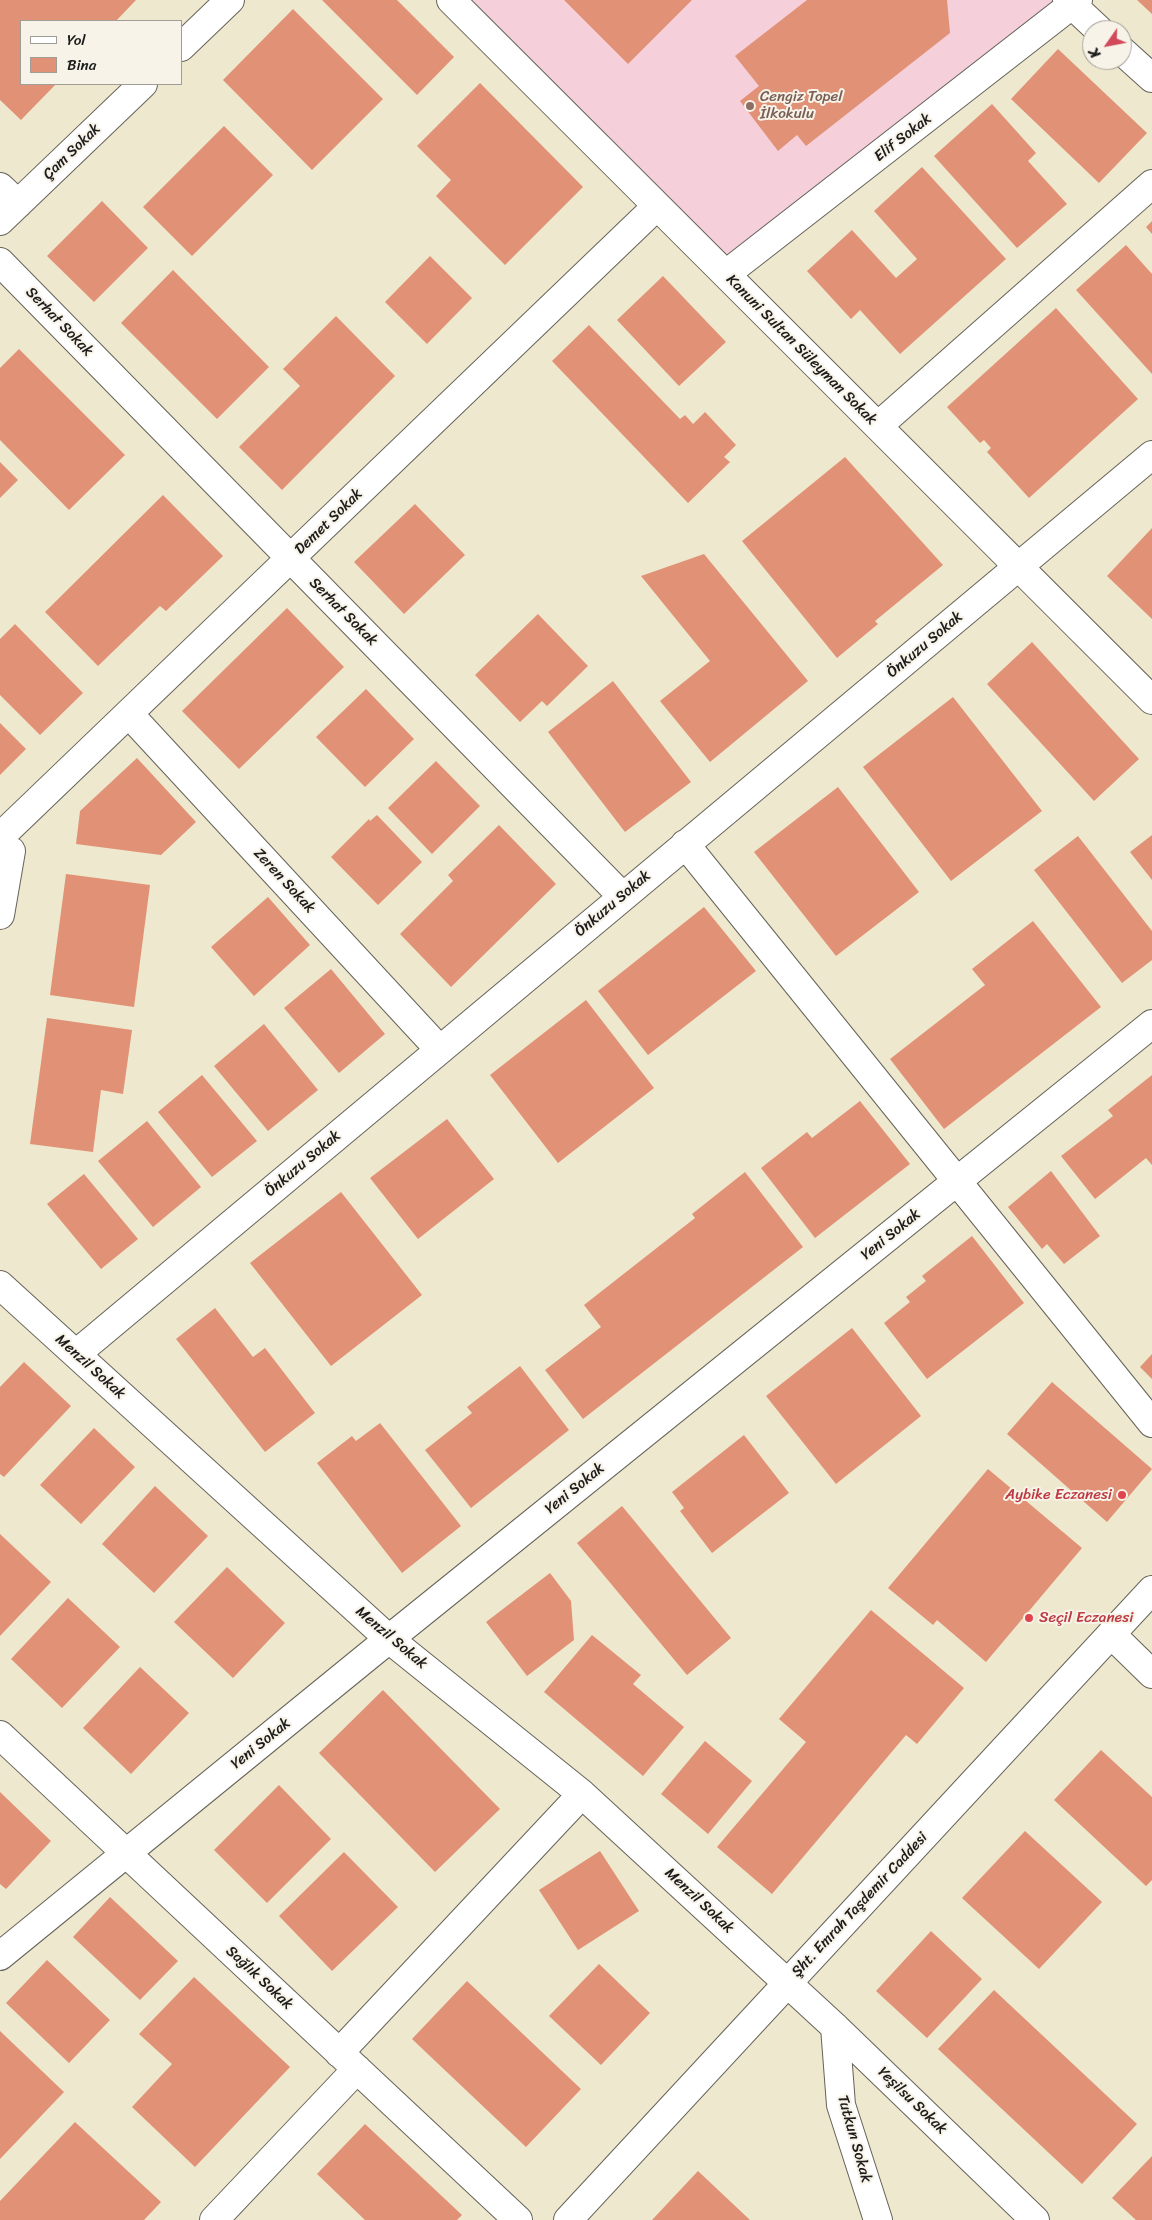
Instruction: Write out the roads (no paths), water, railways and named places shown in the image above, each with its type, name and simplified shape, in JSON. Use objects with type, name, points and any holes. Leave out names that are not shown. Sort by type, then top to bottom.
[{"type":"street","points":[[182,46],[230,0]]},
{"type":"street","name":"Kanuni Sultan Süleyman Sokak","points":[[451,0],[1152,700]]},
{"type":"street","points":[[1073,2],[1090,20]]},
{"type":"street","name":"Elif Sokak","points":[[726,274],[1073,2]]},
{"type":"street","points":[[1132,60],[1152,78]]},
{"type":"street","name":"Çam Sokak","points":[[6,204],[142,85]]},
{"type":"street","points":[[878,426],[1152,184]]},
{"type":"street","name":"Demet Sokak","points":[[0,837],[657,206]]},
{"type":"street","name":"Serhat Sokak","points":[[0,262],[622,896]]},
{"type":"street","name":"Önkuzu Sokak","points":[[76,1354],[1152,455]]},
{"type":"street","name":"Zeren Sokak","points":[[129,714],[439,1049]]},
{"type":"street","points":[[685,844],[1152,1423]]},
{"type":"street","points":[[0,849],[11,851],[0,915]]},
{"type":"street","name":"Yeni Sokak","points":[[0,1956],[389,1639],[1152,1024]]},
{"type":"street","name":"Menzil Sokak","points":[[5,1299],[76,1354],[389,1639],[582,1794],[788,1983]]},
{"type":"street","name":"Şht. Emrah Taşdemir Caddesi","points":[[568,2220],[1152,1590]]},
{"type":"street","points":[[1111,1634],[1152,1674]]},
{"type":"street","name":"Sağlık Sokak","points":[[0,1735],[518,2220]]},
{"type":"street","points":[[214,2220],[348,2061],[582,1794]]},
{"type":"street","name":"Yeşilsu Sokak","points":[[788,1983],[1036,2220]]},
{"type":"street","name":"Tutkun Sokak","points":[[836,2027],[841,2105],[878,2220]]},
{"type":"place","name":"Cengiz Topel İlkokulu","points":[[750,106]]},
{"type":"place","name":"Aybike Eczanesi","points":[[1122,1495]]},
{"type":"place","name":"Seçil Eczanesi","points":[[1029,1618]]}]
